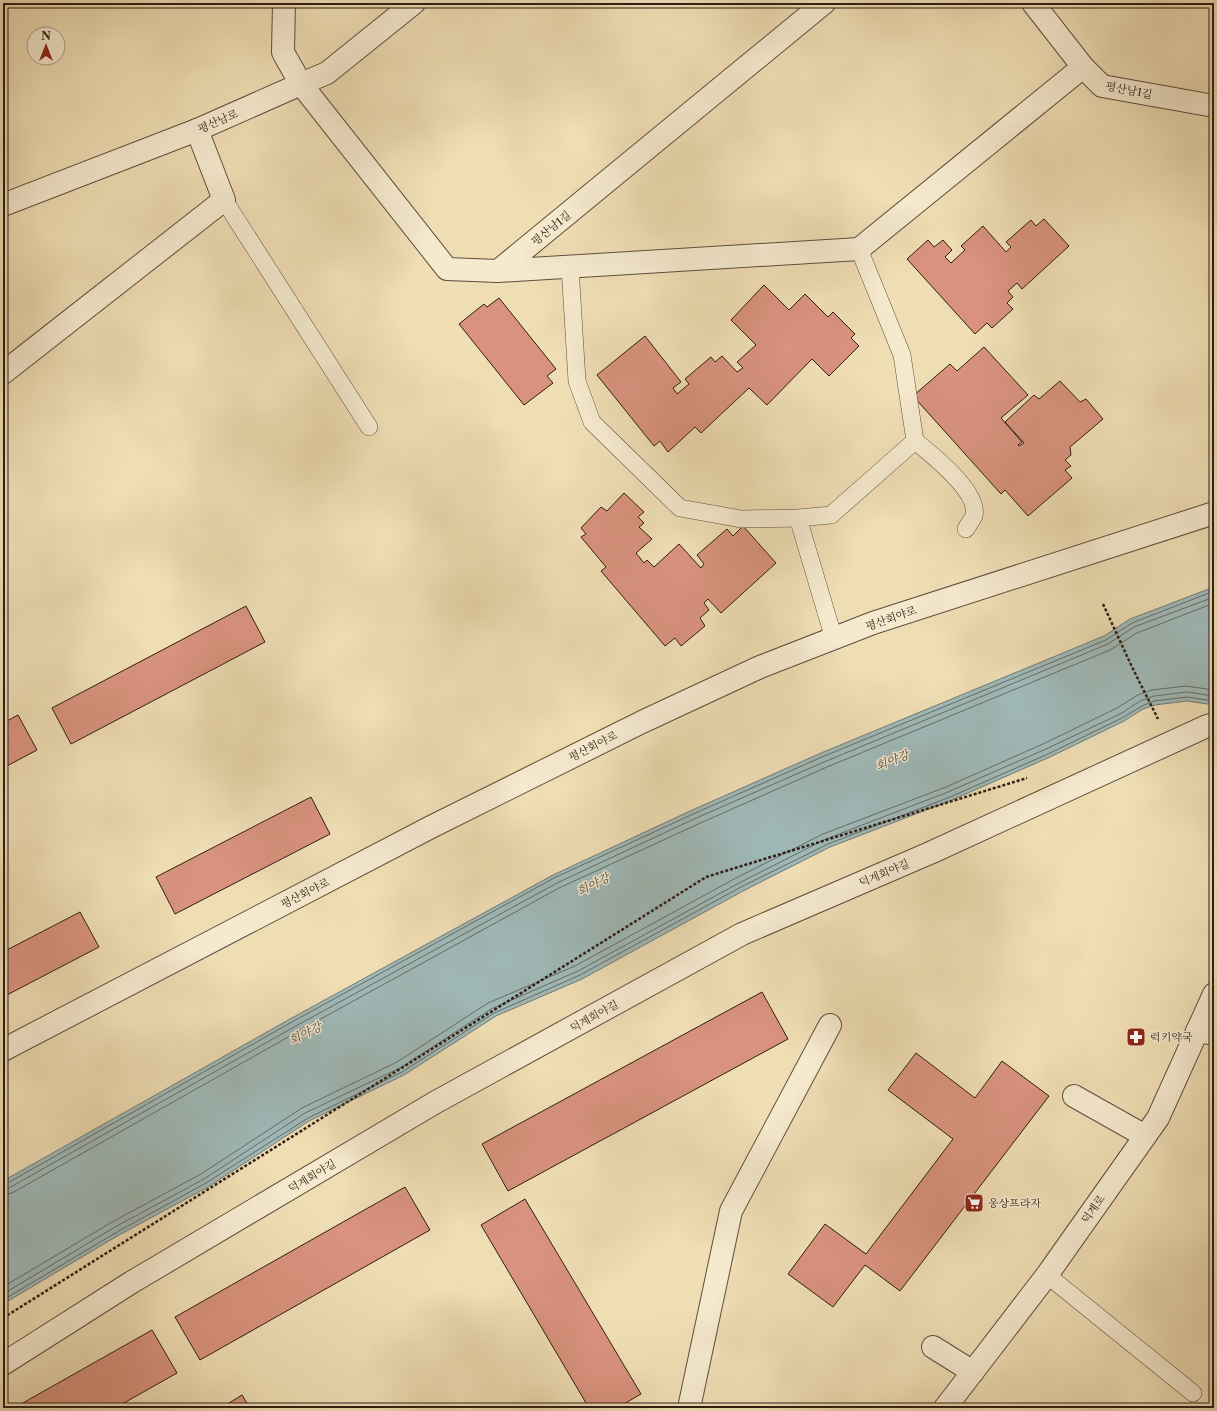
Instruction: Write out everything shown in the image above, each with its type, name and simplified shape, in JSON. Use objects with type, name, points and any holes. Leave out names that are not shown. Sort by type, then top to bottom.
[{"type":"street","points":[[284,3],[283,52],[301,84],[447,269],[498,271],[859,249],[1083,67]]},
{"type":"street","name":"평산남로","points":[[3,205],[197,130],[327,73],[414,3]]},
{"type":"street","name":"평산남1길","points":[[498,271],[824,3]]},
{"type":"street","name":"평산남1길","points":[[1033,3],[1083,67],[1102,86],[1214,106]]},
{"type":"street","points":[[3,373],[224,200],[197,130]]},
{"type":"street","name":"평산회야로","points":[[3,1050],[431,827],[642,722],[760,667],[873,623],[1214,513]]},
{"type":"street","name":"덕계회야길","points":[[3,1364],[132,1282],[436,1102],[742,934],[930,853],[1214,724]]},
{"type":"street","name":"덕계로","points":[[945,1408],[1047,1275],[1158,1118],[1206,1032],[1214,994]]},
{"type":"street","points":[[688,1408],[731,1211],[830,1025]]},
{"type":"street","points":[[1074,1096],[1145,1136]]},
{"type":"street","points":[[933,1347],[973,1372]]},
{"type":"lane","points":[[224,200],[369,427]]},
{"type":"lane","points":[[859,249],[902,355],[915,441],[936,459],[969,493],[973,504],[974,515],[966,529]]},
{"type":"lane","points":[[570,267],[577,381],[592,422],[680,508],[741,519],[798,518],[831,515],[915,441]]},
{"type":"lane","points":[[798,518],[834,639]]},
{"type":"lane","points":[[1047,1275],[1194,1393]]},
{"type":"path","points":[[1103,604],[1153,711]]},
{"type":"path","points":[[3,1318],[706,877],[1027,778]]},
{"type":"water","name":"회야강","points":[[1214,587],[1214,705],[1187,701],[1155,705],[1143,709],[1124,721],[1050,757],[952,800],[830,847],[743,891],[582,979],[496,1016],[404,1075],[309,1121],[208,1187],[119,1235],[3,1304],[3,1181],[290,1019],[553,875],[690,811],[821,753],[1104,636],[1130,619]]},
{"type":"building","points":[[1044,219],[1069,246],[1022,289],[1017,283],[1008,291],[1013,297],[1007,303],[1013,309],[992,328],[987,323],[975,334],[907,259],[928,240],[934,247],[943,240],[952,250],[945,257],[951,263],[965,250],[961,246],[983,226],[1006,252],[1011,247],[1006,242],[1031,220],[1036,226]]},
{"type":"building","points":[[764,285],[789,310],[805,294],[828,317],[833,312],[855,334],[851,338],[859,346],[829,376],[812,359],[767,405],[749,388],[701,433],[695,427],[668,452],[660,441],[654,446],[597,375],[645,336],[681,382],[673,388],[677,394],[689,384],[685,379],[711,357],[715,362],[722,356],[737,372],[743,368],[737,362],[756,345],[731,320]]},
{"type":"building","points":[[499,298],[556,369],[547,376],[553,383],[524,405],[459,324],[484,304],[487,307]]},
{"type":"building","points":[[984,347],[1028,395],[1001,418],[1022,442],[1018,445],[1019,446],[1024,443],[1005,422],[1034,395],[1039,399],[1060,381],[1080,402],[1086,399],[1103,419],[1070,447],[1071,455],[1065,460],[1071,466],[1065,470],[1072,478],[1028,516],[1005,490],[1001,494],[913,396],[950,364],[957,371]]},
{"type":"building","points":[[624,493],[644,512],[638,517],[644,523],[639,527],[652,539],[636,553],[644,563],[647,560],[654,567],[679,544],[701,568],[704,564],[697,555],[727,529],[733,536],[743,526],[776,563],[721,613],[708,599],[704,603],[709,610],[700,618],[705,626],[681,646],[675,638],[665,646],[601,571],[606,567],[581,537],[586,534],[581,528],[601,507],[607,511]]},
{"type":"building","points":[[246,606],[265,642],[71,744],[52,708]]},
{"type":"building","points":[[18,715],[37,750],[3,768],[3,723]]},
{"type":"building","points":[[311,797],[330,834],[175,914],[156,877]]},
{"type":"building","points":[[80,912],[99,947],[3,997],[3,952]]},
{"type":"building","points":[[762,992],[788,1039],[508,1191],[482,1144]]},
{"type":"building","points":[[916,1053],[975,1098],[1002,1061],[1049,1096],[900,1291],[865,1265],[833,1307],[788,1274],[825,1224],[866,1254],[953,1139],[888,1090]]},
{"type":"building","points":[[405,1187],[430,1230],[200,1360],[175,1317]]},
{"type":"building","points":[[525,1199],[641,1394],[617,1408],[589,1408],[481,1225]]},
{"type":"building","points":[[152,1330],[177,1373],[115,1408],[14,1408]]},
{"type":"building","points":[[242,1395],[250,1408],[221,1408]]},
{"type":"place","name":"럭키약국","points":[[1136,1037]]},
{"type":"place","name":"웅상프라자","points":[[974,1203]]}]
